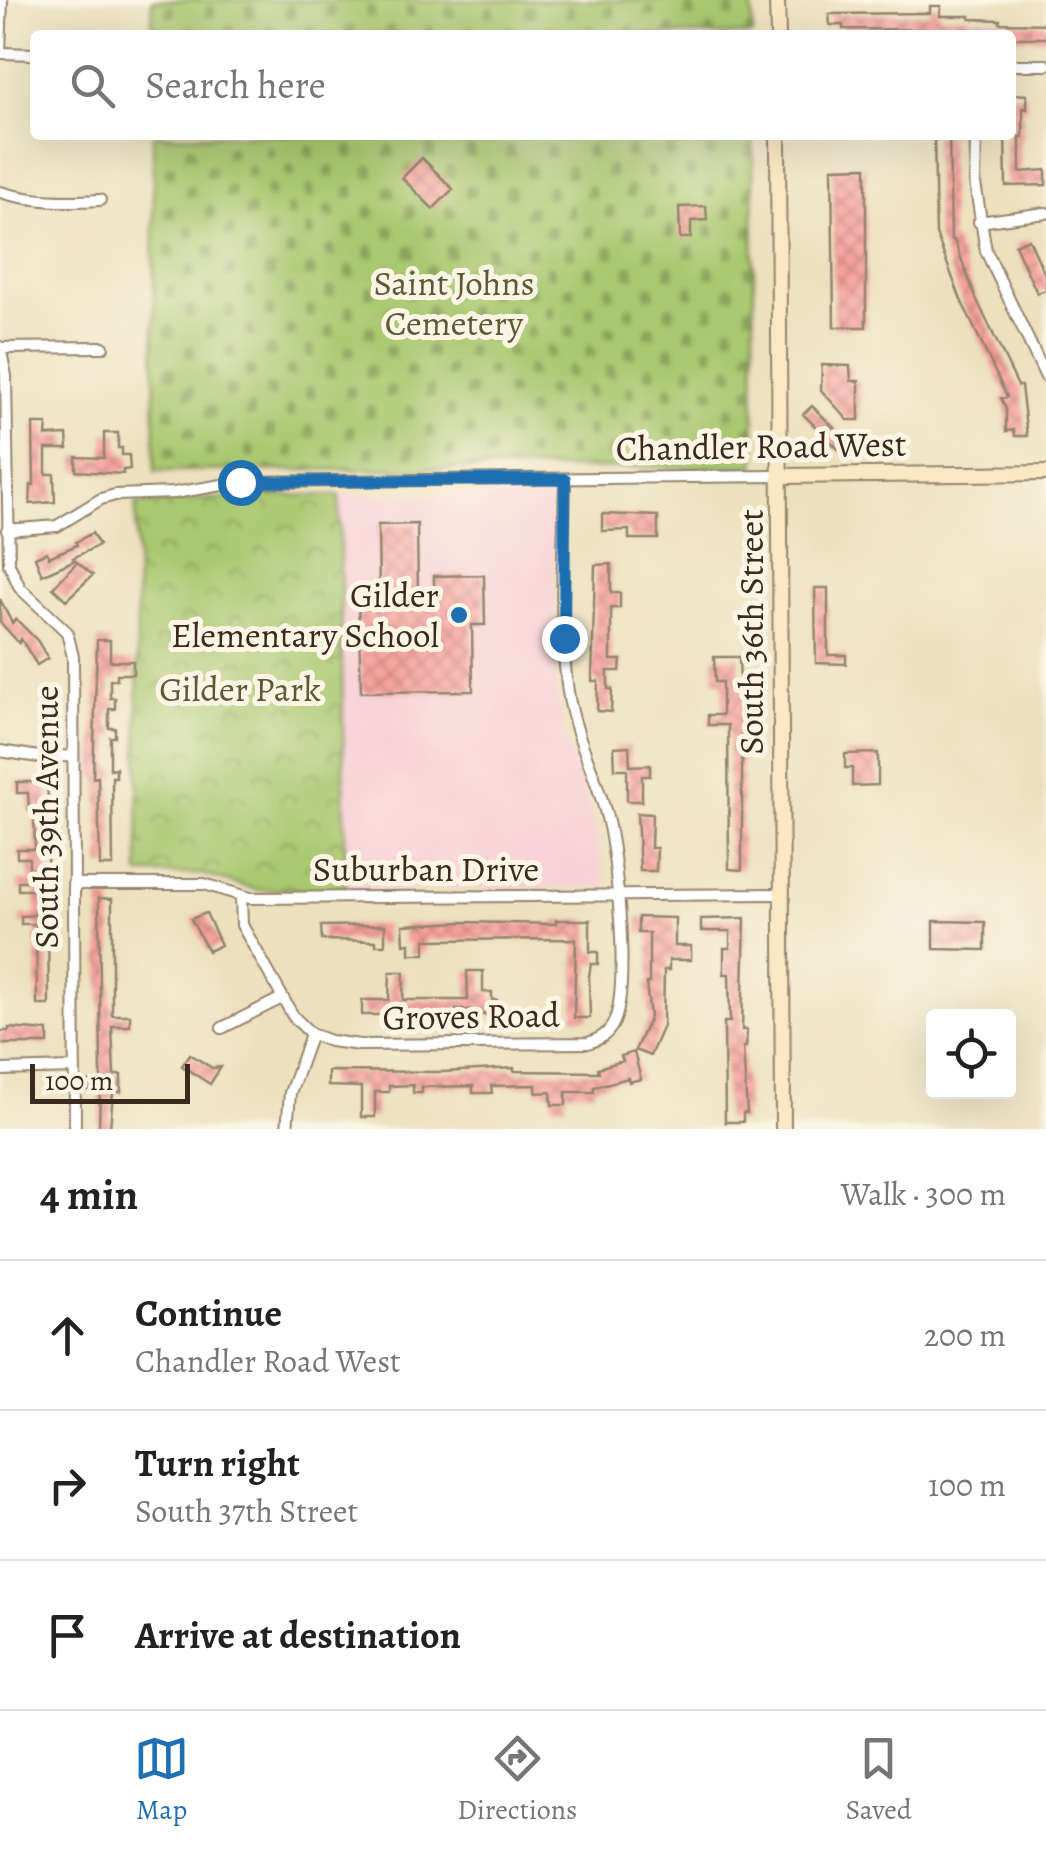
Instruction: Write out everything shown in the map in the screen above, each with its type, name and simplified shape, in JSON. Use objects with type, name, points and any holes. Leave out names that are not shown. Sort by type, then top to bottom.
[{"type":"main road","points":[[778,0],[778,30]]},
{"type":"main road","name":"South 36th Street","points":[[778,140],[784,1129]]},
{"type":"main road","name":"Chandler Road West","points":[[781,476],[1046,473]]},
{"type":"street","points":[[2,0],[0,53],[30,54]]},
{"type":"street","points":[[1016,64],[1046,65]]},
{"type":"street","points":[[976,140],[978,222],[986,251],[1046,374]]},
{"type":"street","points":[[0,192],[29,200],[100,200]]},
{"type":"street","points":[[978,222],[1046,213]]},
{"type":"street","points":[[0,347],[103,347]]},
{"type":"street","name":"South 39th Avenue","points":[[0,347],[6,376],[10,564],[20,588],[67,632],[71,643],[76,1129]]},
{"type":"street","name":"Chandler Road West","points":[[8,530],[57,526],[101,499],[115,495],[174,494],[240,482],[781,476]]},
{"type":"street","name":"Groves Road","points":[[311,1034],[360,1045],[588,1043],[603,1037],[613,1024],[620,1006],[621,966],[608,819],[578,738],[568,692],[564,638],[565,479]]},
{"type":"street","points":[[0,751],[39,757],[71,756]]},
{"type":"street","name":"Suburban Drive","points":[[73,884],[204,884],[241,896],[782,894]]},
{"type":"street","points":[[241,896],[242,925],[293,1016],[311,1034],[290,1093],[287,1129]]},
{"type":"street","points":[[222,1028],[282,998]]},
{"type":"street","points":[[0,1070],[75,1068]]},
{"type":"shaded area","points":[[553,493],[556,689],[564,733],[596,829],[606,887],[346,889],[339,495]]},
{"type":"green space","points":[[152,0],[752,0],[753,30],[152,30]]},
{"type":"green space","name":"Saint Johns Cemetery","points":[[153,140],[753,140],[755,467],[155,471]]},
{"type":"green space","name":"Gilder Park","points":[[339,495],[346,889],[257,890],[201,874],[139,874],[136,504]]},
{"type":"building","points":[[930,6],[941,6],[940,16],[1046,24],[1046,38],[1016,38],[1016,30],[843,29],[843,25],[830,25],[829,14],[930,13]]},
{"type":"building","points":[[1016,94],[1027,95],[1020,137],[1020,172],[1046,170],[1046,185],[1006,186],[1005,140],[1016,140]]},
{"type":"building","points":[[934,140],[949,140],[951,240],[1021,386],[1027,436],[1006,431],[1006,409],[1001,398],[1007,397],[961,300],[936,234]]},
{"type":"building","points":[[422,158],[453,189],[433,209],[402,178]]},
{"type":"building","points":[[866,167],[866,327],[834,327],[832,168]]},
{"type":"building","points":[[706,206],[707,220],[691,221],[691,238],[680,238],[679,207]]},
{"type":"building","points":[[1029,239],[1046,277],[1046,290],[1037,293],[1015,245]]},
{"type":"building","points":[[822,365],[850,366],[851,381],[859,381],[859,420],[848,420],[821,390]]},
{"type":"building","points":[[812,406],[847,440],[838,449],[803,414]]},
{"type":"building","points":[[33,424],[47,424],[46,436],[67,435],[68,449],[46,449],[46,474],[54,474],[55,502],[30,504],[34,485]]},
{"type":"building","points":[[104,433],[118,433],[118,448],[122,448],[122,455],[129,455],[130,469],[123,470],[123,474],[76,471],[76,457],[104,458]]},
{"type":"building","points":[[602,514],[658,516],[658,539],[629,539],[629,530],[602,531]]},
{"type":"building","name":"Gilder Elementary School","points":[[417,524],[418,595],[434,595],[434,576],[484,575],[485,625],[472,625],[473,691],[361,692],[358,596],[379,596],[378,525]]},
{"type":"building","points":[[92,533],[99,545],[42,575],[35,557],[47,552],[49,557],[77,545]]},
{"type":"building","points":[[77,562],[93,575],[66,600],[53,588]]},
{"type":"building","points":[[611,564],[611,593],[620,593],[620,608],[611,608],[611,660],[621,660],[620,671],[608,671],[611,712],[597,711],[598,681],[592,681],[595,565]]},
{"type":"building","points":[[815,588],[828,588],[828,655],[846,655],[846,664],[816,663]]},
{"type":"building","points":[[0,599],[12,623],[16,619],[48,658],[37,665],[21,639],[19,643],[0,622]]},
{"type":"building","points":[[97,640],[110,640],[110,661],[133,661],[133,674],[117,674],[117,680],[110,680],[110,698],[115,698],[115,709],[109,709],[109,728],[115,728],[115,737],[110,737],[110,769],[116,768],[116,777],[112,777],[113,866],[100,866],[98,777],[93,778]]},
{"type":"building","points":[[714,657],[739,657],[740,686],[745,686],[742,870],[729,869],[728,725],[708,725],[708,715],[722,715],[722,682],[715,682]]},
{"type":"building","points":[[629,746],[630,766],[650,765],[650,776],[642,776],[642,801],[627,801],[627,769],[615,769],[614,747]]},
{"type":"building","points":[[878,753],[878,785],[852,786],[852,768],[845,768],[845,754]]},
{"type":"building","points":[[17,782],[47,782],[49,1005],[37,1005],[36,924],[21,924],[21,916],[36,915],[35,890],[18,890],[18,881],[29,881],[29,858],[17,858],[17,849],[35,849],[34,810],[29,811],[28,793],[17,793]]},
{"type":"building","points":[[637,813],[652,814],[651,848],[657,848],[656,871],[640,871]]},
{"type":"building","points":[[99,898],[112,899],[112,1015],[130,1015],[130,1026],[112,1026],[114,1075],[121,1075],[121,1092],[113,1092],[110,1129],[99,1128],[100,1090],[84,1090],[84,1082],[100,1081],[101,1075]]},
{"type":"building","points":[[206,913],[221,945],[208,951],[191,919]]},
{"type":"building","points":[[638,917],[675,918],[675,946],[691,946],[691,960],[669,960],[669,970],[664,970],[663,1026],[650,1056],[635,1050],[650,1017],[646,983],[649,933],[638,933]]},
{"type":"building","points":[[745,918],[742,1030],[747,1030],[743,1047],[747,1113],[743,1113],[743,1122],[725,1122],[724,1022],[730,1022],[724,948],[730,948],[730,931],[701,931],[701,919]]},
{"type":"building","points":[[556,920],[590,920],[590,952],[598,952],[598,964],[591,964],[589,976],[590,1018],[574,1018],[576,939],[425,940],[425,954],[410,954],[410,943],[404,944],[403,925],[556,924]]},
{"type":"building","points":[[934,921],[985,922],[985,950],[934,949]]},
{"type":"building","points":[[385,925],[385,945],[376,945],[376,941],[322,940],[321,926]]},
{"type":"building","points":[[467,971],[483,971],[483,992],[492,992],[492,1000],[497,1000],[497,1014],[474,1015],[474,1010],[456,1010],[456,1015],[362,1015],[362,1000],[389,1000],[390,972],[404,972],[403,1000],[468,1000]]},
{"type":"building","points":[[0,1031],[48,1031],[48,1044],[0,1044]]},
{"type":"building","points":[[634,1052],[641,1079],[629,1082],[628,1078],[594,1087],[594,1092],[566,1092],[566,1105],[552,1105],[551,1092],[536,1093],[536,1085],[491,1086],[492,1093],[473,1093],[473,1086],[422,1087],[422,1093],[413,1093],[413,1085],[389,1086],[389,1092],[375,1092],[375,1117],[361,1117],[361,1087],[328,1086],[328,1071],[514,1068],[599,1072],[598,1068],[623,1061],[621,1056]]},
{"type":"building","points":[[190,1054],[212,1068],[221,1067],[210,1084],[182,1066]]},
{"type":"place","name":"Gilder Elementary School","points":[[459,615]]},
{"type":"route","points":[[240,482],[565,479],[564,638]]}]
